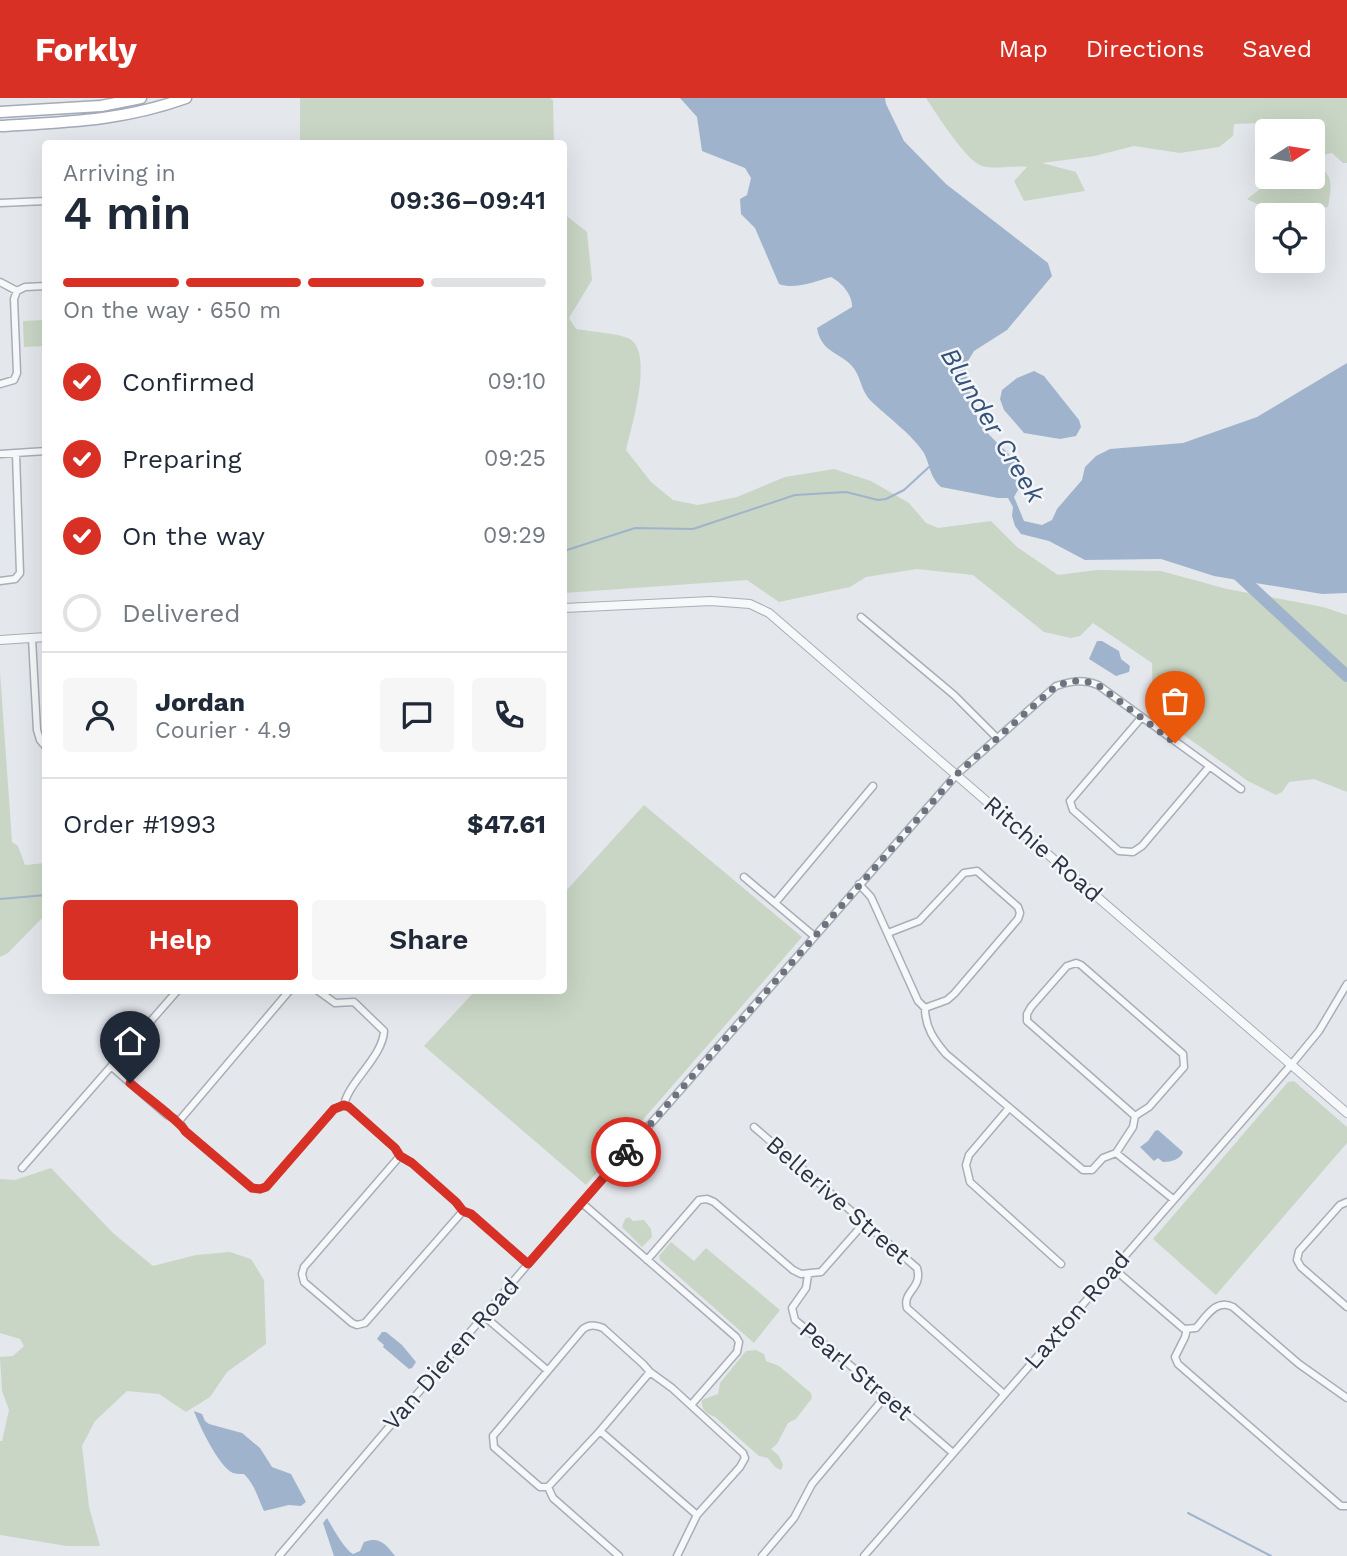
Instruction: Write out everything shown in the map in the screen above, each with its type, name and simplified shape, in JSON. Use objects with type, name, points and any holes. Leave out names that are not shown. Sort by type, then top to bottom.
[{"type":"main road","points":[[0,112],[102,106],[141,98]]},
{"type":"main road","points":[[0,126],[123,117],[186,98]]},
{"type":"street","points":[[0,203],[42,201]]},
{"type":"street","points":[[0,282],[17,291]]},
{"type":"street","points":[[0,384],[14,380],[17,373],[14,299],[17,291],[25,287],[42,286]]},
{"type":"street","points":[[0,454],[42,452]]},
{"type":"street","points":[[0,581],[15,579],[20,573],[16,454]]},
{"type":"street","name":"Ritchie Road","points":[[567,608],[711,601],[750,604],[769,613],[1347,1113]]},
{"type":"street","points":[[862,617],[954,695],[996,737]]},
{"type":"street","points":[[0,640],[42,637]]},
{"type":"street","points":[[32,638],[37,730],[42,742]]},
{"type":"street","name":"Van Dieren Road","points":[[279,1556],[528,1264],[957,774],[1056,686],[1075,680],[1098,685],[1241,789]]},
{"type":"street","points":[[1141,718],[1070,801],[1073,810],[1119,851],[1133,852],[1142,846],[1209,767]]},
{"type":"street","points":[[775,903],[873,786]]},
{"type":"street","points":[[888,933],[919,921],[964,873],[970,871],[977,871],[1018,907],[1018,919],[954,994],[947,1000],[925,1008]]},
{"type":"street","points":[[744,877],[814,936]]},
{"type":"street","points":[[859,884],[872,897],[918,1001],[925,1008],[925,1019],[935,1041],[946,1054],[1083,1171],[1092,1170],[1103,1158],[1116,1153],[1133,1127],[1135,1116],[1149,1107],[1184,1067],[1183,1054],[1081,965],[1067,966],[1031,1007],[1027,1021],[1135,1116]]},
{"type":"street","name":"Laxton Road","points":[[864,1556],[1291,1065],[1319,1031],[1347,984]]},
{"type":"street","points":[[22,1168],[175,994]]},
{"type":"street","points":[[179,1121],[287,994]]},
{"type":"street","points":[[112,1067],[167,1115],[179,1121],[185,1131],[252,1188],[266,1187],[334,1109],[344,1105],[349,1091],[361,1077],[382,1041],[384,1031],[354,1002],[335,1003],[323,994]]},
{"type":"street","points":[[344,1105],[463,1211],[471,1214],[528,1264]]},
{"type":"street","points":[[1009,1108],[969,1155],[966,1166],[970,1182],[1061,1264]]},
{"type":"street","name":"Bellerive Street","points":[[754,1127],[917,1268],[920,1277],[918,1284],[905,1302],[910,1313],[1004,1394]]},
{"type":"street","points":[[1116,1153],[1173,1199]]},
{"type":"street","points":[[400,1156],[304,1267],[304,1282],[352,1323],[365,1323],[463,1211]]},
{"type":"street","points":[[648,1259],[694,1204],[707,1199],[714,1202],[793,1270],[801,1275],[808,1275]]},
{"type":"street","points":[[1347,1202],[1340,1205],[1299,1251],[1297,1260],[1301,1267],[1347,1307]]},
{"type":"street","points":[[582,1203],[736,1336],[737,1352],[691,1405]]},
{"type":"street","name":"Pearl Street","points":[[865,1222],[821,1272],[808,1275],[807,1288],[792,1308],[794,1320],[953,1453]]},
{"type":"street","points":[[1113,1268],[1186,1329],[1196,1328],[1215,1307],[1227,1304],[1334,1391],[1347,1396]]},
{"type":"street","points":[[484,1316],[547,1370]]},
{"type":"street","points":[[650,1372],[548,1487],[540,1487],[494,1447],[492,1441],[492,1436],[583,1329],[589,1325],[603,1328],[650,1372],[740,1448],[745,1458],[697,1515],[677,1556]]},
{"type":"street","points":[[1186,1329],[1175,1357],[1178,1364],[1341,1506],[1347,1506]]},
{"type":"street","points":[[761,1556],[794,1518],[812,1484],[884,1398]]},
{"type":"street","points":[[600,1431],[697,1515]]},
{"type":"street","points":[[548,1487],[553,1499],[619,1556]]},
{"type":"green space","points":[[300,98],[553,100],[554,140],[300,140]]},
{"type":"green space","points":[[926,98],[1347,98],[1347,163],[1343,163],[1332,153],[1325,154],[1325,119],[1255,119],[1255,123],[1234,124],[1233,136],[1219,147],[1180,153],[1134,146],[1095,156],[1042,163],[1076,172],[1085,191],[1024,201],[1014,181],[1027,167],[982,166],[968,155]]},
{"type":"green space","points":[[1325,171],[1330,181],[1328,207],[1325,207],[1325,203],[1255,203],[1247,199],[1260,189],[1325,189]]},
{"type":"green space","points":[[567,216],[587,232],[592,280],[569,318],[576,329],[626,337],[637,347],[641,375],[626,450],[651,482],[673,500],[698,505],[737,497],[785,477],[834,469],[871,481],[909,503],[926,523],[938,528],[991,521],[1017,547],[1058,575],[1097,570],[1161,571],[1227,589],[1323,607],[1347,615],[1347,792],[1314,779],[1289,782],[1282,792],[1276,795],[1248,781],[1167,723],[1153,700],[1152,663],[1093,623],[1080,636],[1071,638],[1044,632],[973,575],[917,569],[866,577],[850,587],[779,602],[747,580],[567,593]]},
{"type":"green space","points":[[42,320],[42,346],[24,347],[23,321]]},
{"type":"green space","points":[[0,672],[12,842],[18,846],[25,865],[42,863],[42,918],[8,953],[0,957]]},
{"type":"green space","points":[[644,805],[802,937],[586,1185],[424,1046],[472,994],[567,994],[567,890]]},
{"type":"green space","points":[[1294,1081],[1347,1127],[1347,1143],[1216,1295],[1153,1239],[1288,1082]]},
{"type":"green space","points":[[51,1168],[113,1233],[153,1266],[196,1255],[230,1252],[251,1259],[264,1280],[266,1344],[227,1372],[210,1397],[186,1412],[159,1394],[127,1391],[95,1421],[82,1446],[89,1507],[100,1546],[67,1546],[0,1535],[0,1441],[9,1410],[2,1391],[0,1357],[13,1356],[24,1346],[20,1339],[0,1333],[0,1179],[15,1180]]},
{"type":"green space","points":[[629,1217],[633,1221],[644,1220],[651,1229],[652,1237],[642,1247],[622,1227],[625,1219]]},
{"type":"green space","points":[[671,1242],[694,1261],[706,1248],[780,1310],[754,1343],[660,1260],[659,1256]]},
{"type":"green space","points":[[756,1350],[764,1354],[766,1361],[779,1366],[811,1393],[812,1398],[796,1419],[788,1423],[777,1444],[771,1449],[779,1456],[783,1465],[781,1470],[768,1458],[759,1456],[702,1406],[702,1400],[718,1394],[720,1383],[746,1351]]},
{"type":"water","points":[[680,98],[885,98],[904,141],[946,184],[1048,263],[1052,276],[1007,330],[974,351],[965,366],[979,421],[1016,462],[1025,478],[1014,497],[1024,521],[1042,525],[1052,520],[1057,509],[1082,480],[1085,467],[1096,456],[1110,449],[1183,443],[1257,417],[1347,363],[1347,593],[1322,594],[1214,576],[1161,559],[1085,560],[1049,541],[1021,534],[1015,526],[1013,507],[1008,498],[941,487],[919,446],[870,400],[852,366],[826,347],[819,336],[817,328],[852,307],[848,294],[831,277],[799,285],[779,284],[755,228],[741,214],[740,199],[747,195],[751,178],[745,168],[702,151],[697,117]]},
{"type":"water","points":[[1034,371],[1044,376],[1079,420],[1081,427],[1076,436],[1060,439],[1024,433],[1004,410],[1000,399],[1002,390],[1017,378]]},
{"type":"water","points":[[1097,641],[1119,651],[1121,659],[1130,666],[1129,672],[1116,676],[1089,659]]},
{"type":"water","points":[[1158,1130],[1183,1152],[1180,1157],[1163,1162],[1158,1158],[1154,1161],[1140,1147]]},
{"type":"water","points":[[382,1332],[386,1332],[402,1345],[416,1362],[412,1368],[409,1369],[383,1347],[377,1339]]},
{"type":"water","points":[[194,1411],[202,1414],[209,1424],[242,1433],[260,1448],[272,1467],[291,1474],[306,1502],[301,1506],[289,1505],[264,1511],[248,1478],[244,1474],[233,1473],[222,1463]]},
{"type":"water","points":[[327,1518],[342,1543],[353,1554],[360,1551],[364,1542],[374,1540],[385,1545],[395,1556],[334,1556],[323,1523]]},
{"type":"waterway","points":[[567,550],[635,528],[693,529],[795,495],[846,492],[878,500],[886,499],[904,490],[929,467]]},
{"type":"waterway","name":"Blunder Creek","points":[[1233,570],[1347,676]]},
{"type":"waterway","points":[[0,899],[42,895]]},
{"type":"waterway","points":[[1188,1513],[1271,1556]]},
{"type":"way so far","points":[[626,1152],[957,774],[1056,686],[1075,680],[1098,685],[1175,743]]},
{"type":"route","points":[[130,1083],[167,1115],[179,1121],[185,1131],[252,1188],[260,1189],[266,1187],[334,1109],[344,1105],[349,1107],[395,1148],[400,1156],[412,1163],[463,1211],[471,1214],[528,1264],[626,1152]]}]
